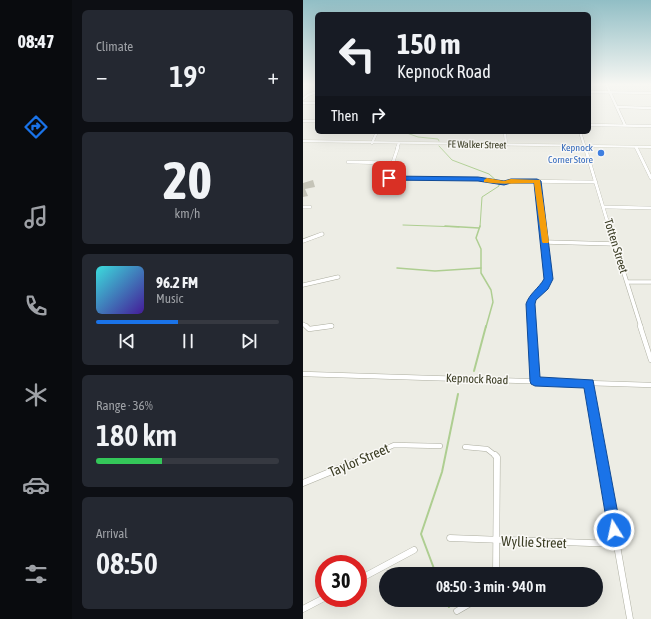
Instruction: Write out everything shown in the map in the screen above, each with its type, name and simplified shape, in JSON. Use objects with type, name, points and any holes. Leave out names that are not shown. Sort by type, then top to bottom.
[{"type":"main road","name":"FE Walker Street","points":[[303,142],[651,147]]},
{"type":"street","points":[[620,114],[625,125]]},
{"type":"street","points":[[303,121],[315,121]]},
{"type":"street","points":[[591,125],[651,126]]},
{"type":"street","points":[[372,142],[376,134]]},
{"type":"street","points":[[505,134],[506,145]]},
{"type":"street","name":"Totten Street","points":[[581,134],[597,182],[651,360]]},
{"type":"street","points":[[399,143],[387,177],[389,178],[478,179],[504,183],[511,181],[597,182]]},
{"type":"street","points":[[636,147],[651,178]]},
{"type":"street","points":[[348,162],[392,163]]},
{"type":"street","points":[[535,381],[531,304],[532,299],[545,287],[549,279],[537,181]]},
{"type":"street","points":[[303,207],[311,206]]},
{"type":"street","points":[[604,207],[651,208]]},
{"type":"street","points":[[303,241],[322,234]]},
{"type":"street","points":[[545,242],[615,244]]},
{"type":"street","points":[[303,285],[338,277]]},
{"type":"street","points":[[628,282],[651,282]]},
{"type":"street","points":[[303,324],[309,329],[332,326]]},
{"type":"street","name":"Kepnock Road","points":[[303,374],[651,385]]},
{"type":"street","points":[[589,383],[630,619]]},
{"type":"street","name":"Taylor Street","points":[[303,483],[394,445],[440,446]]},
{"type":"street","points":[[465,447],[494,449],[497,460],[496,567]]},
{"type":"street","name":"Wyllie Street","points":[[450,538],[617,544]]},
{"type":"street","points":[[367,575],[414,550]]},
{"type":"street","points":[[303,609],[315,603]]},
{"type":"street","points":[[457,611],[464,607]]},
{"type":"building","points":[[313,180],[315,187],[305,189],[308,196],[303,197],[303,183]]},
{"type":"waterway","points":[[410,134],[418,137],[438,139],[439,141]]},
{"type":"waterway","points":[[439,146],[452,160],[489,174],[498,182]]},
{"type":"waterway","points":[[480,227],[482,197],[499,186],[499,183]]},
{"type":"waterway","points":[[403,225],[459,227]]},
{"type":"waterway","points":[[445,226],[479,228]]},
{"type":"waterway","points":[[480,226],[476,238],[481,249],[481,268]]},
{"type":"waterway","points":[[397,268],[435,271],[481,268]]},
{"type":"waterway","points":[[481,268],[481,273],[491,290],[493,302],[486,327]]},
{"type":"waterway","points":[[474,371],[486,326]]},
{"type":"waterway","points":[[433,567],[421,534],[442,472],[458,394]]},
{"type":"slow traffic","points":[[487,180],[504,183],[511,181],[537,181],[545,242]]},
{"type":"place","name":"Kepnock Corner Store","points":[[601,153]]},
{"type":"route","points":[[389,178],[478,179],[504,183],[511,181],[537,181],[549,279],[545,287],[534,296],[531,304],[535,381],[589,383],[614,530]]}]
